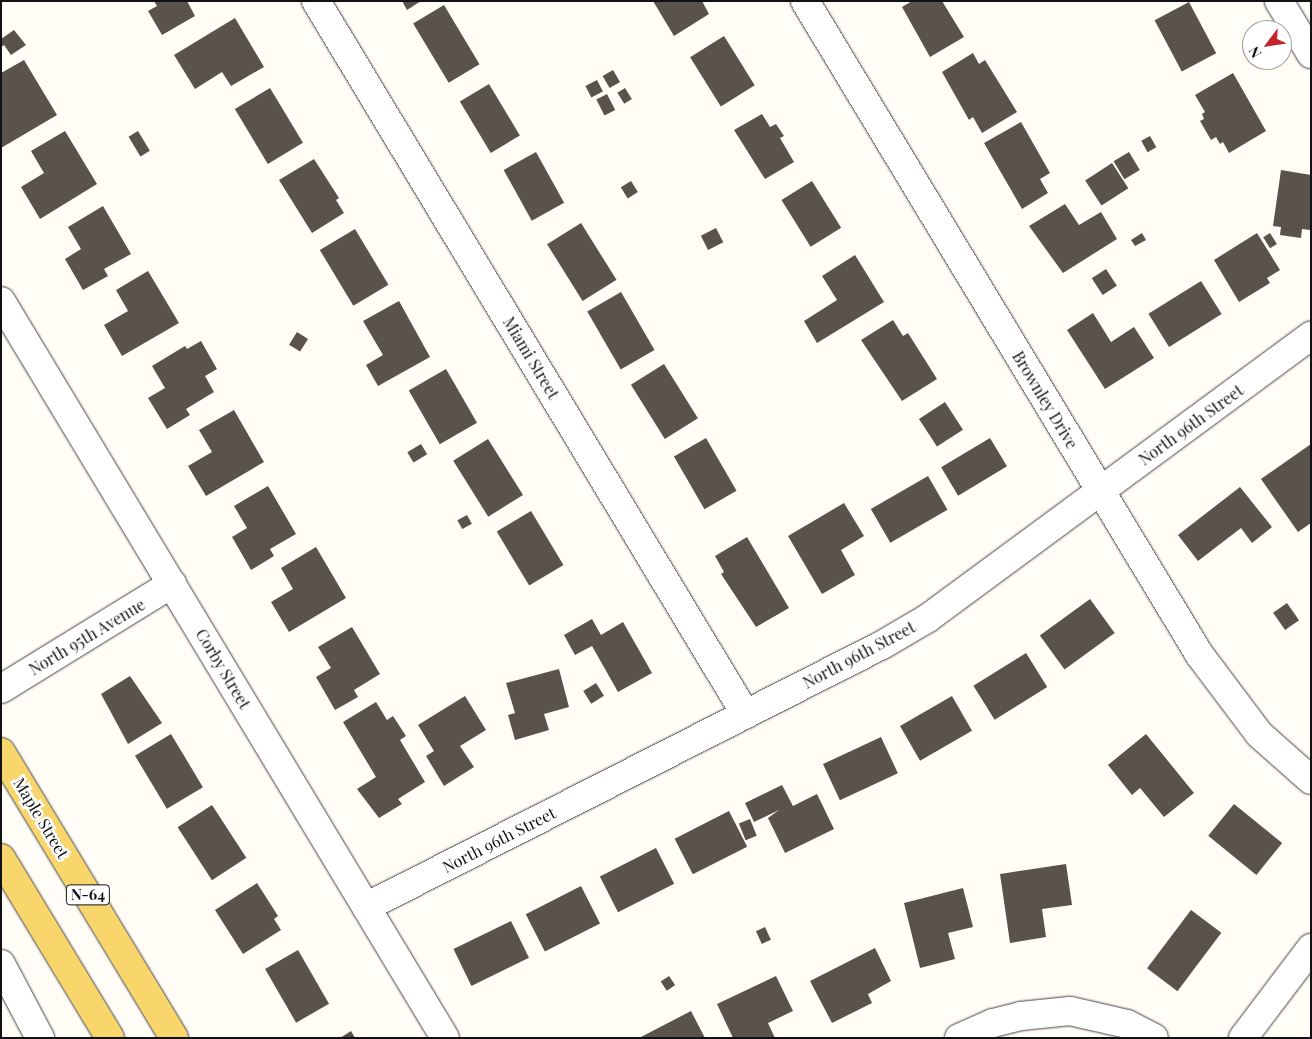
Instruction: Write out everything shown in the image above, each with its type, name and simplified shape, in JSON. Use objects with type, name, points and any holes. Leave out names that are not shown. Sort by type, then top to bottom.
[{"type":"main road","name":"Maple Street","points":[[1,752],[174,1038]]},
{"type":"main road","points":[[1,858],[110,1038]]},
{"type":"street","name":"Miami Street","points":[[316,1],[746,715]]},
{"type":"street","name":"Brownley Drive","points":[[805,1],[1199,654],[1239,711],[1270,744],[1311,780]]},
{"type":"street","points":[[1279,1],[1311,54]]},
{"type":"street","name":"Corby Street","points":[[1,301],[445,1038]]},
{"type":"street","name":"North 96th Street","points":[[366,907],[746,715],[928,618],[1311,336]]},
{"type":"street","name":"North 95th Avenue","points":[[1,689],[172,584]]},
{"type":"street","points":[[1242,1038],[1311,948]]},
{"type":"street","points":[[1,964],[40,1038]]},
{"type":"street","points":[[959,1038],[993,1023],[1021,1016],[1070,1011],[1127,1024],[1154,1038]]},
{"type":"building","points":[[154,1],[187,1],[195,16],[162,35],[148,11],[157,6]]},
{"type":"building","points":[[402,1],[421,1],[407,10]]},
{"type":"building","points":[[653,1],[702,1],[709,14],[674,36]]},
{"type":"building","points":[[912,1],[942,1],[964,37],[930,57],[902,7]]},
{"type":"building","points":[[1189,2],[1216,53],[1182,72],[1155,20]]},
{"type":"building","points":[[444,5],[480,64],[449,83],[413,24]]},
{"type":"building","points":[[235,18],[264,67],[231,86],[222,72],[195,89],[174,55]]},
{"type":"building","points":[[14,30],[26,45],[11,55],[4,45],[1,47],[1,39]]},
{"type":"building","points":[[724,36],[755,85],[721,106],[690,57]]},
{"type":"building","points":[[973,53],[979,64],[985,60],[1017,112],[982,133],[973,117],[969,120],[942,72]]},
{"type":"building","points":[[24,60],[57,115],[1,148],[1,73]]},
{"type":"building","points":[[613,70],[620,82],[610,88],[603,76]]},
{"type":"building","points":[[1233,73],[1266,131],[1229,153],[1223,142],[1220,144],[1216,137],[1211,140],[1200,121],[1204,119],[1202,114],[1205,112],[1195,95]]},
{"type":"building","points":[[597,80],[603,92],[591,97],[585,86]]},
{"type":"building","points":[[489,84],[520,135],[491,153],[460,102]]},
{"type":"building","points":[[270,88],[303,143],[268,164],[235,109]]},
{"type":"building","points":[[625,88],[632,99],[624,104],[617,93]]},
{"type":"building","points":[[607,94],[615,110],[604,115],[596,99]]},
{"type":"building","points":[[762,114],[770,127],[776,124],[784,136],[780,138],[794,162],[765,179],[734,130]]},
{"type":"building","points":[[1021,122],[1050,173],[1040,179],[1048,193],[1022,209],[984,143]]},
{"type":"building","points":[[65,131],[97,184],[40,219],[21,187],[44,173],[31,151]]},
{"type":"building","points":[[138,131],[150,151],[140,156],[129,137]]},
{"type":"building","points":[[1150,136],[1156,147],[1148,152],[1141,141]]},
{"type":"building","points":[[536,152],[564,203],[532,221],[504,170]]},
{"type":"building","points":[[1129,152],[1140,170],[1124,179],[1114,161]]},
{"type":"building","points":[[314,159],[339,198],[336,200],[344,213],[312,233],[279,180]]},
{"type":"building","points":[[1112,163],[1128,188],[1102,206],[1085,180]]},
{"type":"building","points":[[1281,170],[1311,175],[1310,230],[1302,229],[1301,238],[1280,235],[1281,227],[1273,226]]},
{"type":"building","points":[[631,181],[638,192],[628,198],[621,187]]},
{"type":"building","points":[[812,181],[841,228],[811,247],[781,200]]},
{"type":"building","points":[[1065,204],[1079,225],[1101,212],[1117,239],[1063,273],[1029,226]]},
{"type":"building","points":[[103,206],[131,254],[104,269],[108,276],[83,290],[65,259],[81,249],[68,227]]},
{"type":"building","points":[[581,223],[617,280],[583,301],[547,244]]},
{"type":"building","points":[[716,228],[723,242],[708,250],[701,236]]},
{"type":"building","points":[[355,229],[388,285],[353,306],[320,250]]},
{"type":"building","points":[[1142,233],[1146,240],[1135,246],[1131,240]]},
{"type":"building","points":[[1257,233],[1280,270],[1267,278],[1270,283],[1239,302],[1214,260]]},
{"type":"building","points":[[1270,233],[1277,244],[1270,248],[1263,237]]},
{"type":"building","points":[[855,255],[884,302],[817,343],[804,321],[837,300],[822,276]]},
{"type":"building","points":[[1106,269],[1117,286],[1103,295],[1092,278]]},
{"type":"building","points":[[148,271],[179,323],[122,356],[104,325],[128,311],[116,290]]},
{"type":"building","points":[[1201,281],[1222,314],[1169,347],[1148,314]]},
{"type":"building","points":[[621,292],[654,350],[621,370],[587,312]]},
{"type":"building","points":[[399,301],[430,357],[378,386],[366,365],[383,355],[363,321]]},
{"type":"building","points":[[1093,313],[1111,342],[1134,327],[1154,358],[1105,389],[1067,330]]},
{"type":"building","points":[[893,320],[903,336],[908,333],[937,379],[902,401],[861,340]]},
{"type":"building","points":[[297,332],[308,339],[300,352],[289,345]]},
{"type":"building","points":[[201,341],[217,369],[205,376],[214,392],[186,409],[190,415],[167,429],[148,398],[165,388],[152,366],[185,346],[187,349]]},
{"type":"building","points":[[664,364],[698,418],[665,439],[631,385]]},
{"type":"building","points":[[446,369],[477,423],[440,444],[409,390]]},
{"type":"building","points":[[945,402],[963,430],[937,447],[919,419]]},
{"type":"building","points":[[234,410],[264,462],[206,496],[188,466],[212,452],[199,430]]},
{"type":"building","points":[[706,438],[736,491],[704,509],[674,457]]},
{"type":"building","points":[[990,438],[1007,466],[958,496],[941,467]]},
{"type":"building","points":[[488,439],[523,495],[488,517],[453,461]]},
{"type":"building","points":[[421,444],[427,454],[413,463],[407,452]]},
{"type":"building","points":[[1311,444],[1311,523],[1298,532],[1261,479]]},
{"type":"building","points":[[928,476],[948,510],[890,543],[871,509]]},
{"type":"building","points":[[268,486],[296,534],[270,549],[274,556],[251,570],[232,537],[247,528],[234,506]]},
{"type":"building","points":[[1240,487],[1272,527],[1252,543],[1241,528],[1198,561],[1178,535]]},
{"type":"building","points":[[844,503],[864,536],[841,550],[855,575],[822,594],[788,536]]},
{"type":"building","points":[[531,511],[563,565],[529,586],[497,532]]},
{"type":"building","points":[[467,515],[472,524],[462,529],[457,520]]},
{"type":"building","points":[[747,537],[789,608],[756,627],[721,574],[724,572],[715,556]]},
{"type":"building","points":[[316,547],[346,598],[289,632],[271,602],[293,589],[281,568]]},
{"type":"building","points":[[1090,599],[1115,633],[1065,669],[1040,635]]},
{"type":"building","points":[[1287,603],[1299,620],[1285,630],[1273,613]]},
{"type":"building","points":[[592,619],[601,635],[623,622],[652,673],[618,692],[592,646],[575,655],[564,635]]},
{"type":"building","points":[[352,627],[380,674],[354,690],[358,697],[335,710],[316,677],[331,668],[318,647]]},
{"type":"building","points":[[1026,653],[1047,687],[995,720],[973,686]]},
{"type":"building","points":[[559,669],[569,707],[544,714],[549,730],[515,740],[508,715],[515,713],[506,683]]},
{"type":"building","points":[[130,676],[162,723],[128,744],[101,694]]},
{"type":"building","points":[[596,683],[604,696],[591,704],[583,691]]},
{"type":"building","points":[[465,696],[486,730],[460,746],[474,767],[444,786],[426,756],[434,751],[418,725]]},
{"type":"building","points":[[952,696],[972,731],[920,761],[900,726]]},
{"type":"building","points":[[376,702],[387,720],[393,716],[406,736],[400,740],[425,782],[398,799],[402,804],[379,818],[357,789],[376,777],[343,722]]},
{"type":"building","points":[[171,734],[203,787],[167,809],[135,756]]},
{"type":"building","points":[[1146,734],[1194,793],[1164,817],[1140,788],[1132,795],[1108,765]]},
{"type":"building","points":[[881,737],[898,773],[840,800],[823,764]]},
{"type":"building","points":[[782,785],[793,806],[817,794],[834,829],[785,853],[768,818],[779,810],[754,822],[745,803]]},
{"type":"building","points":[[1234,804],[1282,843],[1256,875],[1208,836]]},
{"type":"building","points":[[212,805],[246,858],[212,880],[178,827]]},
{"type":"building","points":[[729,811],[747,847],[693,874],[675,839]]},
{"type":"building","points":[[750,819],[757,836],[746,840],[739,823]]},
{"type":"building","points":[[656,848],[674,884],[618,912],[600,877]]},
{"type":"building","points":[[1066,864],[1072,905],[1042,909],[1046,937],[1010,943],[1000,874]]},
{"type":"building","points":[[257,883],[278,916],[274,919],[281,930],[243,954],[215,910]]},
{"type":"building","points":[[581,886],[600,923],[545,952],[526,914]]},
{"type":"building","points":[[963,888],[973,927],[948,933],[955,959],[920,968],[904,903]]},
{"type":"building","points":[[1191,910],[1221,933],[1177,991],[1147,968]]},
{"type":"building","points":[[511,921],[529,958],[471,986],[453,949]]},
{"type":"building","points":[[765,927],[771,940],[762,944],[756,931]]},
{"type":"building","points":[[875,948],[891,981],[868,994],[872,1003],[832,1023],[810,981]]},
{"type":"building","points":[[298,950],[329,1004],[296,1023],[265,969]]},
{"type":"building","points":[[669,976],[675,985],[667,991],[661,982]]},
{"type":"building","points":[[776,976],[793,1011],[768,1023],[775,1038],[733,1038],[717,1004]]},
{"type":"building","points":[[691,1011],[705,1038],[639,1038]]},
{"type":"building","points":[[351,1031],[355,1038],[340,1038]]}]
